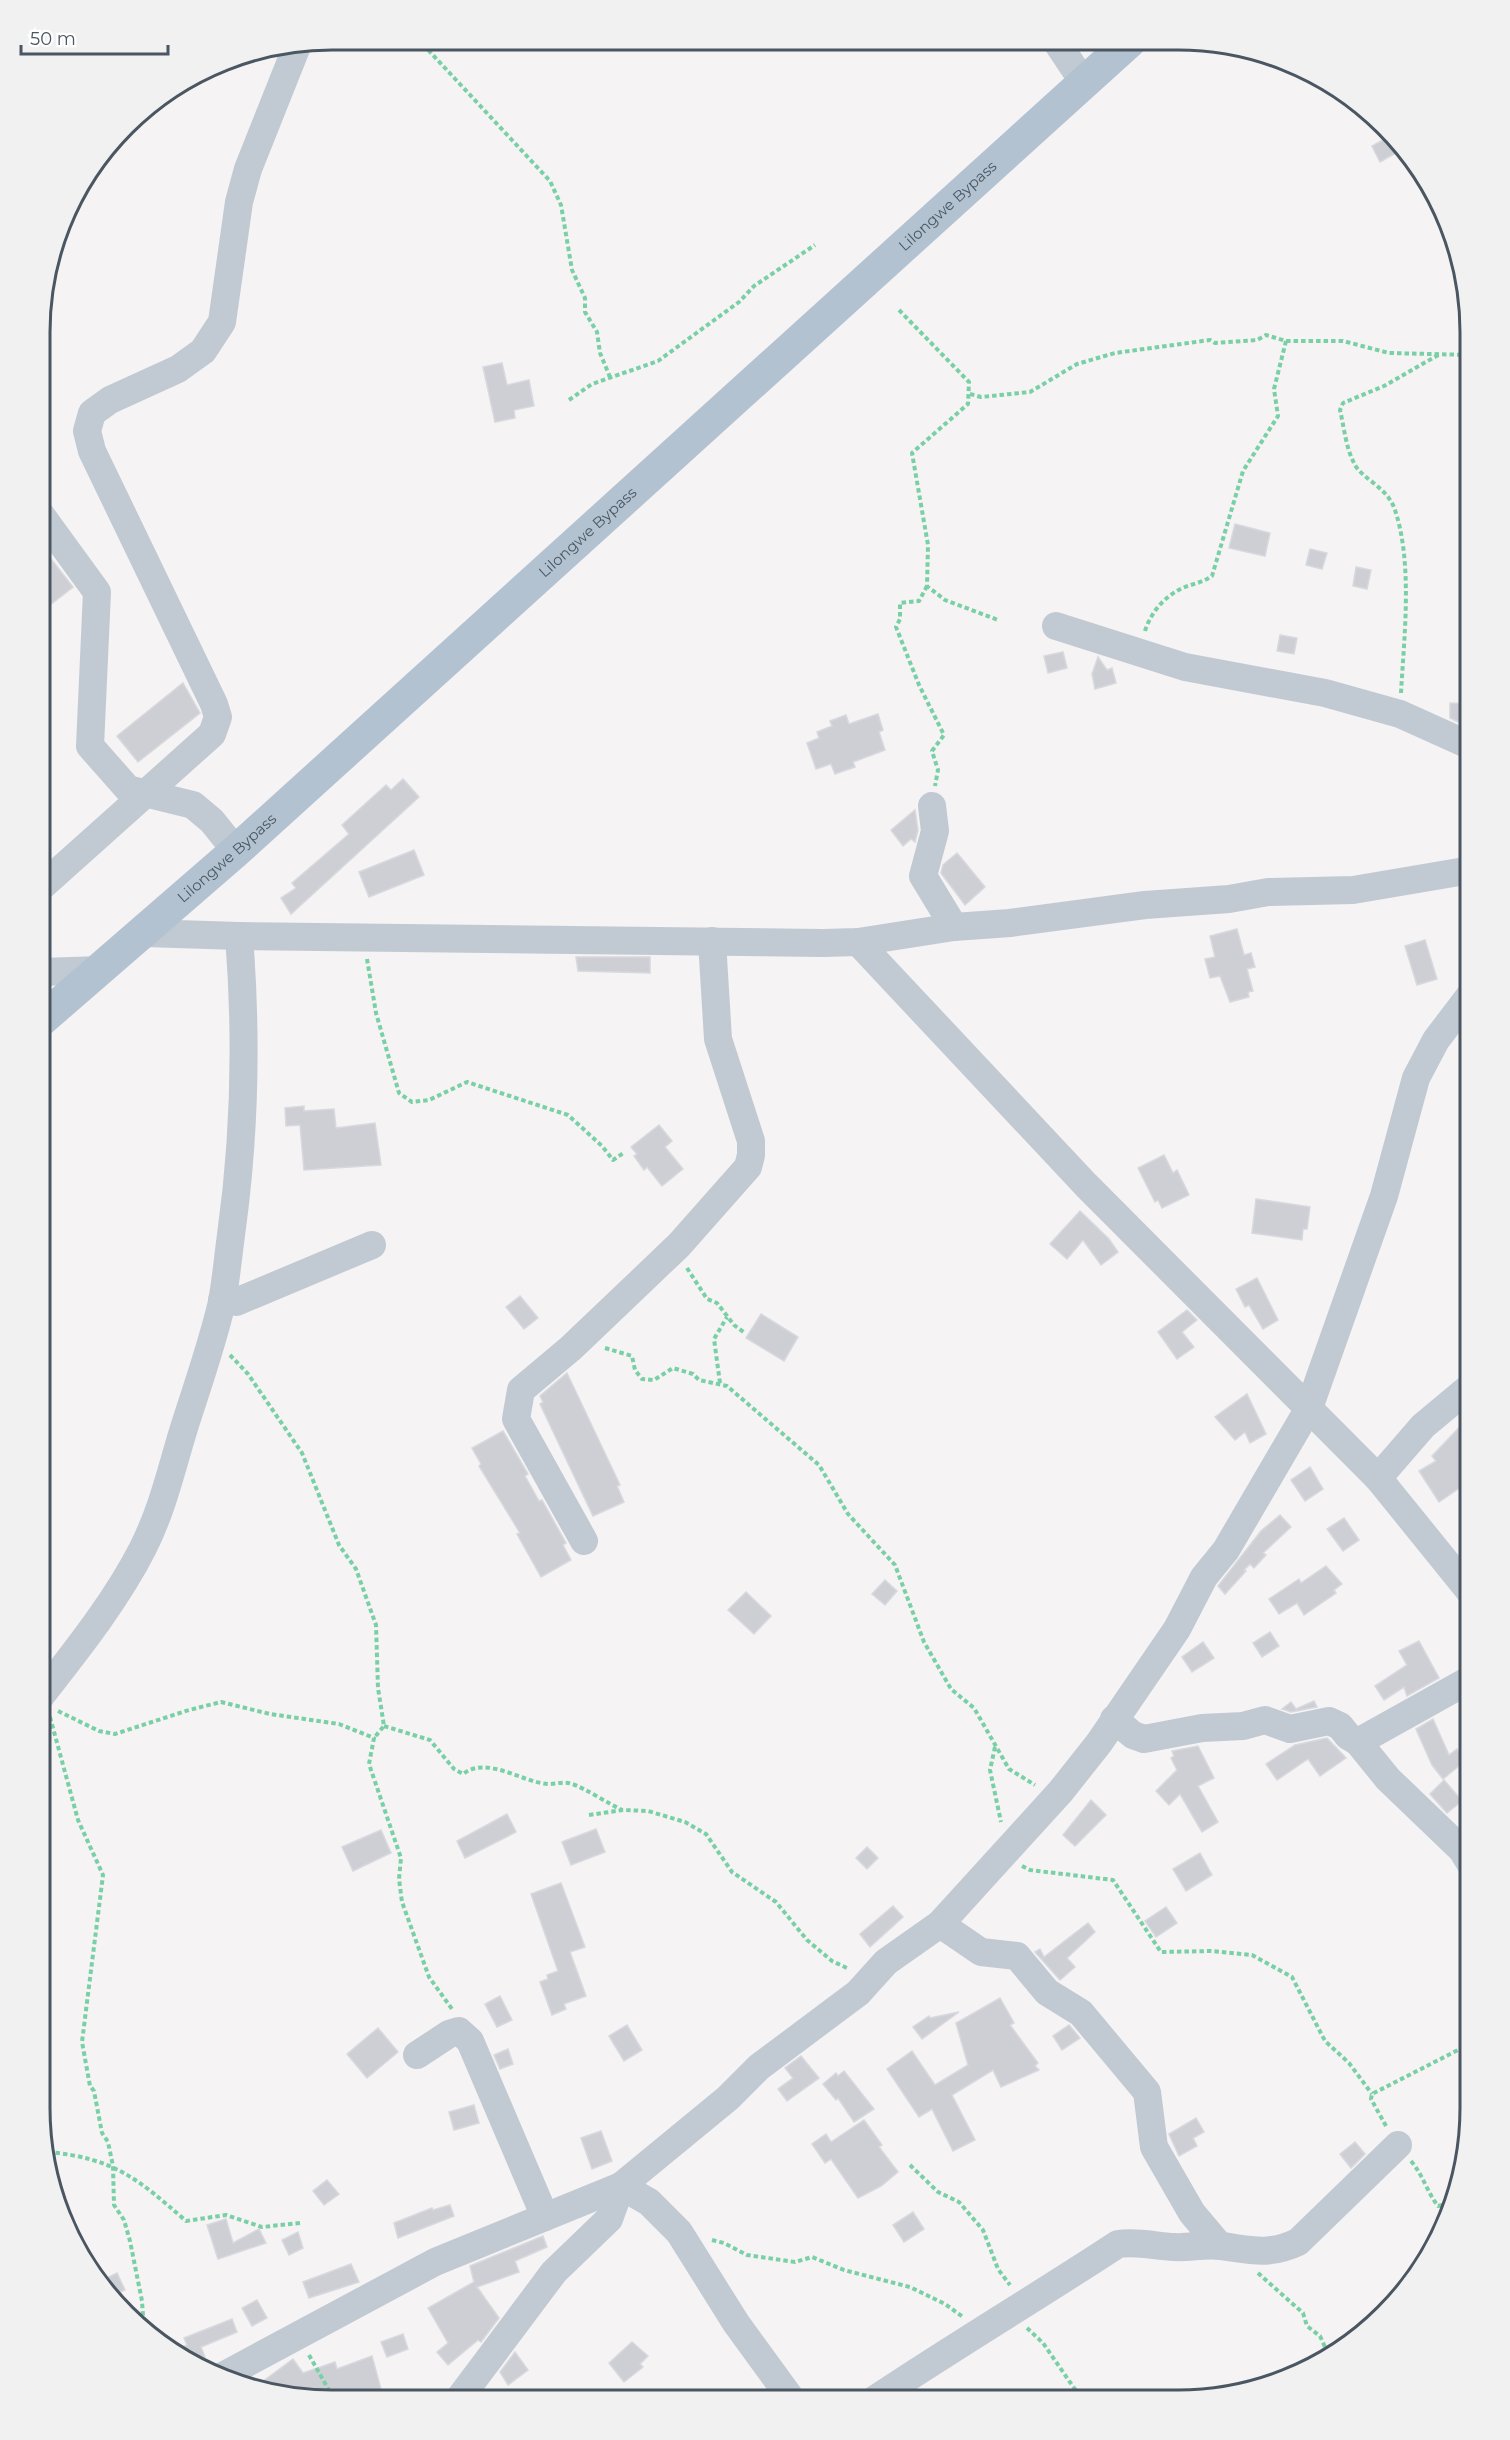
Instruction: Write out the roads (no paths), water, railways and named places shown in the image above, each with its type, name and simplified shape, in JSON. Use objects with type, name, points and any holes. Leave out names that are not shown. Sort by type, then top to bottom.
[{"type":"main road","name":"Lilongwe Bypass","points":[[50,1013],[237,852],[1120,50]]},
{"type":"street","points":[[1062,50],[1083,83]]},
{"type":"street","points":[[50,879],[212,734],[218,717],[214,704],[92,451],[87,431],[92,413],[110,400],[178,369],[203,351],[222,322],[239,202],[248,169],[295,52]]},
{"type":"street","points":[[50,527],[97,592],[90,746],[128,789],[193,806],[212,820],[237,852]]},
{"type":"street","points":[[1056,626],[1185,667],[1325,693],[1400,714],[1460,741]]},
{"type":"street","points":[[932,806],[935,831],[923,876],[954,927]]},
{"type":"street","points":[[145,933],[363,938],[858,942],[954,927],[1010,923],[1268,892],[1353,890],[1460,872]]},
{"type":"street","points":[[50,1683],[106,1606],[142,1549],[169,1488],[178,1450],[213,1337],[222,1300],[239,1174],[244,1093],[244,1004],[239,936]]},
{"type":"street","points":[[584,1541],[516,1419],[521,1390],[571,1348],[678,1245],[741,1177],[751,1155],[751,1142],[718,1039],[712,941]]},
{"type":"street","points":[[858,942],[1086,1185],[1378,1478],[1460,1579]]},
{"type":"street","points":[[50,972],[101,970]]},
{"type":"street","points":[[232,2372],[435,2262],[580,2205],[596,2194],[621,2186],[728,2098],[759,2067],[858,1993],[885,1962],[940,1924],[1061,1791],[1178,1629],[1204,1577],[1226,1550],[1309,1408],[1384,1196],[1416,1078],[1436,1040],[1460,1008]]},
{"type":"street","points":[[222,1300],[236,1302],[372,1245]]},
{"type":"street","points":[[1378,1478],[1423,1426],[1460,1395]]},
{"type":"street","points":[[1358,1742],[1460,1685]]},
{"type":"street","points":[[1114,1719],[1133,1735],[1144,1739],[1202,1728],[1243,1726],[1265,1720],[1290,1729],[1329,1720],[1340,1726],[1348,1736],[1358,1742],[1388,1779],[1460,1848]]},
{"type":"street","points":[[940,1924],[981,1952],[1017,1956],[1047,1992],[1081,2013],[1147,2092],[1154,2147],[1192,2213],[1219,2245]]},
{"type":"street","points":[[417,2055],[449,2034],[459,2031],[470,2041],[483,2067],[502,2121],[545,2217]]},
{"type":"street","points":[[891,2390],[1007,2322],[1118,2244],[1137,2241],[1175,2247],[1219,2245],[1256,2252],[1284,2248],[1298,2242],[1398,2145]]},
{"type":"street","points":[[621,2186],[650,2202],[679,2232],[736,2323],[785,2390]]},
{"type":"street","points":[[466,2390],[555,2272],[609,2218],[621,2186]]}]
